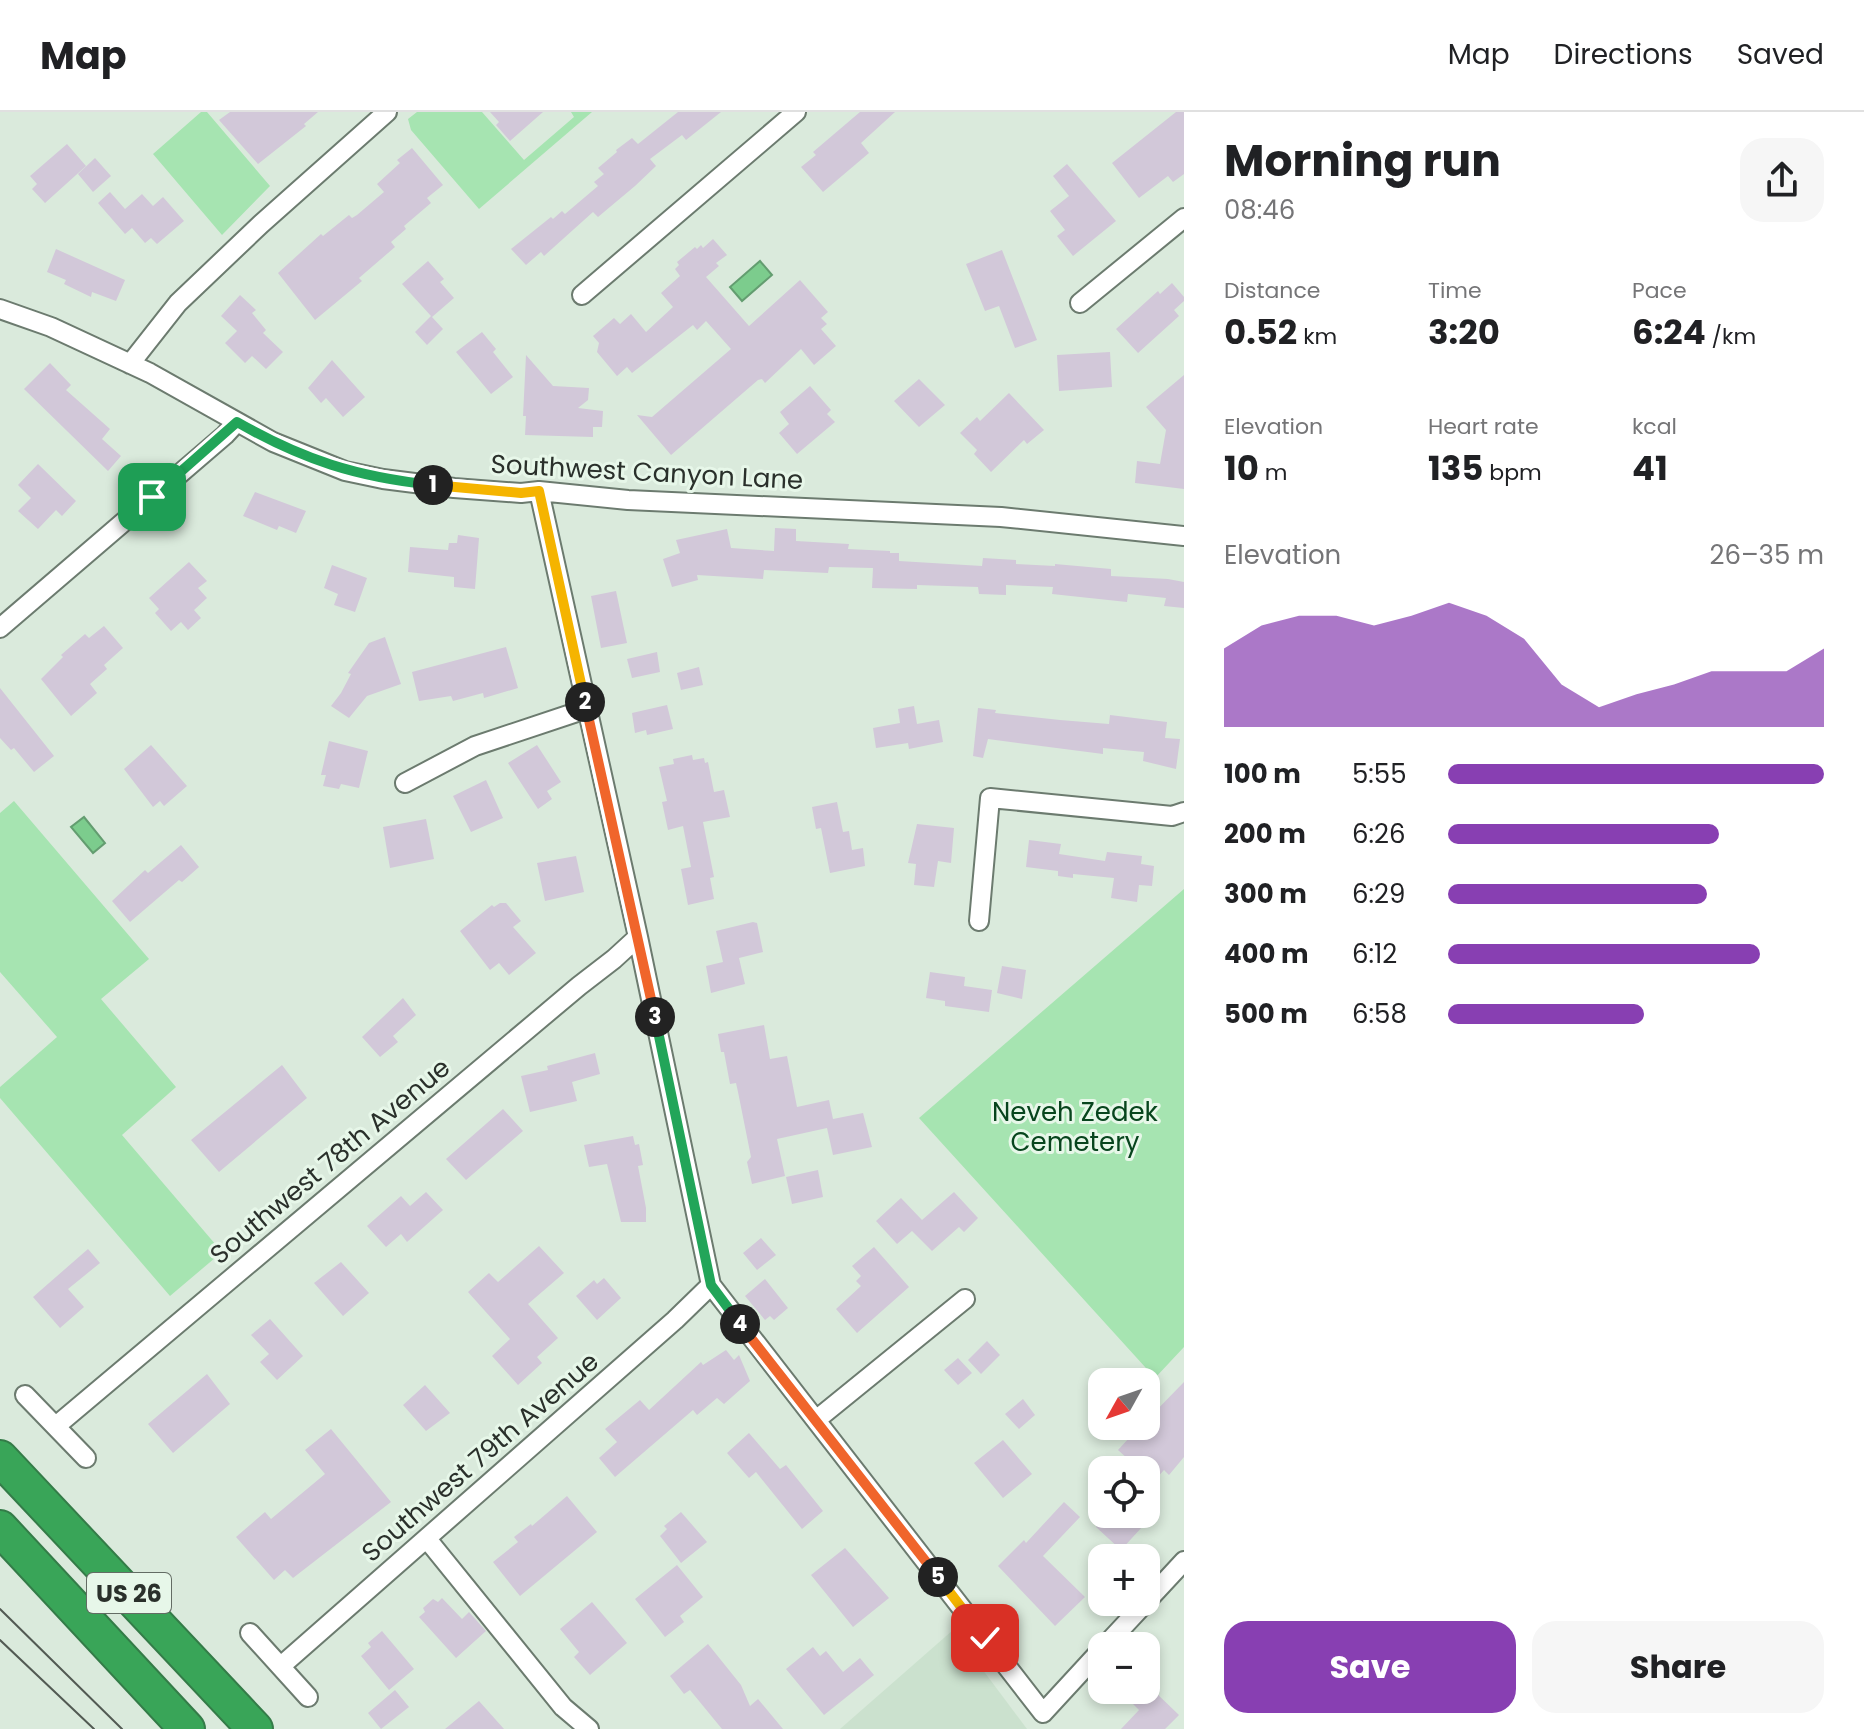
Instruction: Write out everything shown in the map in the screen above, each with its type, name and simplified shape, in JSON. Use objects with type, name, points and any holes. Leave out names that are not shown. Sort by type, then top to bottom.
[{"type":"highway","name":"US 26","points":[[0,1458],[255,1729]]},
{"type":"highway","name":"US 26","points":[[0,1528],[187,1729]]},
{"type":"street","points":[[130,364],[178,303],[387,112]]},
{"type":"street","points":[[582,295],[796,112]]},
{"type":"street","points":[[1080,303],[1184,218]]},
{"type":"street","name":"Southwest Canyon Lane","points":[[0,309],[51,327],[130,364],[273,442],[362,475],[454,488],[521,493],[539,491],[628,500],[1001,517],[1184,536]]},
{"type":"street","points":[[0,628],[237,422]]},
{"type":"street","points":[[539,491],[711,1285],[1043,1713],[1088,1664]]},
{"type":"street","points":[[405,783],[475,746],[586,709]]},
{"type":"street","points":[[979,921],[990,798],[1172,816],[1184,812]]},
{"type":"street","name":"Southwest 78th Avenue","points":[[56,1426],[638,937]]},
{"type":"street","name":"Southwest 79th Avenue","points":[[281,1666],[711,1285]]},
{"type":"street","points":[[816,1420],[965,1299]]},
{"type":"street","points":[[25,1395],[86,1458]]},
{"type":"street","points":[[427,1539],[563,1707],[589,1729]]},
{"type":"street","points":[[1160,1587],[1184,1561]]},
{"type":"street","points":[[1117,1632],[1133,1616]]},
{"type":"street","points":[[250,1633],[308,1697]]},
{"type":"shaded area","points":[[760,261],[772,275],[742,301],[730,287]]},
{"type":"shaded area","points":[[84,817],[105,843],[93,853],[71,827]]},
{"type":"shaded area","points":[[953,1630],[1027,1729],[840,1729]]},
{"type":"green space","points":[[201,112],[207,112],[270,186],[222,235],[153,154]]},
{"type":"green space","points":[[417,112],[482,112],[524,160],[574,117],[571,112],[592,112],[479,209],[411,130],[408,119]]},
{"type":"green space","points":[[14,801],[149,959],[101,999],[176,1087],[122,1135],[222,1252],[170,1296],[0,1098],[0,1087],[57,1037],[0,972],[0,813]]},
{"type":"green space","name":"Neveh Zedek Cemetery","points":[[1184,889],[1184,1347],[1160,1373],[1160,1368],[1146,1368],[919,1118]]},
{"type":"building","points":[[230,112],[318,112],[304,124],[306,126],[258,164],[219,120]]},
{"type":"building","points":[[490,112],[543,112],[510,141],[496,125],[499,122]]},
{"type":"building","points":[[678,112],[721,112],[686,140],[682,135],[650,159],[656,166],[635,186],[598,217],[593,212],[544,256],[541,252],[526,265],[511,249],[551,217],[553,219],[562,211],[565,214],[598,186],[594,182],[604,174],[598,168],[616,150],[632,138],[638,144]]},
{"type":"building","points":[[860,112],[895,112],[861,143],[869,153],[823,192],[801,167],[816,155],[813,152]]},
{"type":"building","points":[[1176,112],[1184,112],[1184,174],[1173,182],[1168,176],[1139,198],[1112,163]]},
{"type":"building","points":[[67,144],[86,166],[45,203],[32,189],[37,184],[30,176]]},
{"type":"building","points":[[412,148],[443,185],[427,198],[431,203],[391,242],[395,247],[359,278],[362,281],[315,320],[278,273],[321,234],[323,236],[349,215],[352,218],[357,215],[384,192],[377,184]]},
{"type":"building","points":[[95,158],[111,176],[93,192],[78,174]]},
{"type":"building","points":[[1067,164],[1116,221],[1073,256],[1057,236],[1065,230],[1050,211],[1069,196],[1053,176]]},
{"type":"building","points":[[110,192],[125,209],[142,194],[153,206],[163,197],[184,221],[157,244],[151,238],[145,243],[132,228],[125,234],[98,203]]},
{"type":"building","points":[[713,239],[727,255],[716,263],[719,266],[706,277],[749,326],[800,280],[828,312],[821,318],[827,324],[821,329],[836,346],[814,365],[801,349],[765,383],[762,379],[758,380],[671,455],[637,415],[652,417],[731,349],[706,321],[697,330],[693,325],[632,373],[627,367],[617,376],[597,352],[599,343],[593,336],[614,318],[620,324],[631,314],[646,332],[673,307],[661,293],[680,276],[675,269],[679,265],[677,262],[695,247],[697,249],[701,245],[703,248]]},
{"type":"building","points":[[56,249],[125,280],[116,301],[92,292],[91,297],[64,284],[66,280],[47,272]]},
{"type":"building","points":[[1002,250],[1037,340],[1015,348],[999,306],[985,311],[966,264]]},
{"type":"building","points":[[428,261],[444,279],[440,282],[454,298],[432,317],[443,329],[427,345],[415,332],[431,316],[402,284]]},
{"type":"building","points":[[1172,283],[1184,297],[1184,301],[1174,310],[1179,316],[1138,353],[1116,329],[1158,291],[1160,294]]},
{"type":"building","points":[[240,295],[256,310],[252,313],[266,330],[263,333],[283,352],[266,369],[252,356],[245,363],[225,343],[237,331],[221,316]]},
{"type":"building","points":[[482,332],[513,377],[491,394],[456,352]]},
{"type":"building","points":[[1110,352],[1112,387],[1059,391],[1057,355]]},
{"type":"building","points":[[526,355],[553,386],[589,388],[588,400],[578,408],[603,411],[602,427],[593,427],[593,437],[525,435]]},
{"type":"building","points":[[332,360],[365,397],[343,417],[326,398],[321,403],[308,388]]},
{"type":"building","points":[[50,363],[71,385],[66,390],[110,429],[102,439],[121,456],[108,471],[24,389]]},
{"type":"building","points":[[1184,375],[1184,489],[1135,483],[1137,461],[1160,464],[1166,430],[1146,407]]},
{"type":"building","points":[[919,379],[945,405],[919,427],[894,401]]},
{"type":"building","points":[[810,386],[831,410],[827,414],[835,422],[797,454],[779,433],[789,424],[780,412]]},
{"type":"building","points":[[1009,393],[1044,430],[1027,444],[1024,440],[991,472],[974,454],[977,450],[960,433],[977,417],[980,421]]},
{"type":"building","points":[[38,464],[76,501],[62,516],[56,510],[38,529],[18,511],[31,498],[18,485]]},
{"type":"building","points":[[255,492],[306,511],[296,533],[279,526],[277,530],[243,516]]},
{"type":"building","points":[[775,528],[796,529],[796,541],[849,544],[848,549],[899,553],[899,561],[982,566],[983,558],[1016,560],[1016,564],[1111,569],[1111,576],[1184,582],[1184,608],[1164,606],[1166,598],[1128,594],[1127,602],[1052,594],[1053,587],[1006,585],[1006,595],[979,594],[978,587],[917,585],[917,589],[872,588],[873,568],[829,567],[828,573],[764,570],[763,579],[697,575],[698,580],[672,587],[663,559],[680,553],[676,540],[727,529],[731,548],[774,551]]},
{"type":"building","points":[[458,535],[479,538],[475,589],[454,587],[454,577],[408,572],[410,547],[448,550],[449,543],[457,543]]},
{"type":"building","points":[[189,562],[207,581],[198,588],[207,598],[194,610],[201,618],[188,630],[181,622],[171,631],[155,613],[159,609],[149,598]]},
{"type":"building","points":[[332,565],[367,578],[355,612],[334,605],[338,594],[324,588]]},
{"type":"building","points":[[616,591],[627,643],[601,648],[591,596]]},
{"type":"building","points":[[104,626],[123,648],[104,665],[107,669],[90,684],[97,693],[71,716],[41,679],[63,657],[61,655],[85,634],[89,638]]},
{"type":"building","points":[[385,637],[401,684],[367,696],[349,718],[331,706],[351,674],[348,673],[369,643]]},
{"type":"building","points":[[506,647],[518,688],[484,698],[483,693],[453,701],[451,696],[419,701],[412,672]]},
{"type":"building","points":[[657,652],[660,672],[632,678],[627,659]]},
{"type":"building","points":[[699,667],[703,685],[681,690],[677,673]]},
{"type":"building","points":[[0,688],[54,756],[34,772],[14,748],[11,750],[0,738]]},
{"type":"building","points":[[667,705],[673,729],[647,735],[646,730],[635,733],[632,713]]},
{"type":"building","points":[[914,706],[917,724],[939,720],[943,742],[909,749],[908,743],[876,748],[873,728],[900,723],[898,709]]},
{"type":"building","points":[[978,708],[996,710],[995,713],[1109,724],[1110,715],[1167,722],[1165,738],[1180,739],[1176,769],[1143,761],[1144,752],[1103,748],[1103,754],[988,739],[983,758],[973,756]]},
{"type":"building","points":[[329,741],[368,751],[359,788],[341,784],[339,789],[323,786],[326,775],[321,775]]},
{"type":"building","points":[[151,745],[187,786],[164,806],[160,801],[153,807],[124,769]]},
{"type":"building","points":[[537,745],[561,782],[547,791],[552,799],[538,809],[508,763]]},
{"type":"building","points":[[692,755],[693,760],[704,758],[705,763],[708,762],[714,792],[724,790],[730,817],[703,822],[714,877],[710,878],[714,899],[688,905],[681,869],[691,867],[683,826],[668,830],[662,802],[667,801],[659,767],[674,764],[673,759]]},
{"type":"building","points":[[486,780],[503,818],[471,832],[453,796]]},
{"type":"building","points":[[837,802],[843,832],[849,831],[852,850],[863,848],[865,866],[830,873],[821,828],[816,829],[812,807]]},
{"type":"building","points":[[426,819],[434,859],[390,868],[383,827]]},
{"type":"building","points":[[917,824],[954,828],[951,863],[938,861],[934,887],[914,885],[916,864],[908,863]]},
{"type":"building","points":[[1029,840],[1061,844],[1059,854],[1105,861],[1107,852],[1142,856],[1141,864],[1154,866],[1152,886],[1139,885],[1137,902],[1111,898],[1114,878],[1073,874],[1073,878],[1058,876],[1058,871],[1026,867]]},
{"type":"building","points":[[181,845],[199,867],[130,922],[112,901],[145,870],[148,873]]},
{"type":"building","points":[[576,856],[584,892],[545,901],[537,863]]},
{"type":"building","points":[[506,903],[521,921],[513,927],[536,953],[509,975],[499,963],[490,970],[460,931],[492,905],[494,907]]},
{"type":"building","points":[[757,923],[763,952],[739,958],[745,984],[711,993],[706,966],[723,962],[716,931]]},
{"type":"building","points":[[1002,966],[1026,970],[1022,999],[997,993]]},
{"type":"building","points":[[930,972],[965,977],[964,986],[992,990],[989,1012],[945,1006],[945,1001],[926,998]]},
{"type":"building","points":[[403,998],[416,1015],[393,1036],[398,1042],[380,1057],[362,1037]]},
{"type":"building","points":[[764,1025],[770,1059],[787,1056],[797,1107],[829,1100],[833,1119],[863,1113],[872,1147],[833,1155],[827,1128],[777,1139],[785,1176],[752,1184],[747,1162],[751,1157],[736,1083],[730,1084],[718,1034]]},
{"type":"building","points":[[595,1053],[600,1074],[572,1082],[577,1101],[530,1112],[521,1076]]},
{"type":"building","points":[[282,1065],[307,1098],[219,1172],[191,1140]]},
{"type":"building","points":[[503,1109],[523,1131],[466,1180],[446,1159]]},
{"type":"building","points":[[633,1136],[635,1145],[639,1144],[643,1165],[638,1166],[646,1222],[621,1222],[607,1164],[589,1167],[584,1145]]},
{"type":"building","points":[[818,1170],[823,1197],[792,1204],[786,1177]]},
{"type":"building","points":[[426,1192],[443,1210],[407,1242],[401,1234],[386,1247],[367,1226],[401,1196],[410,1206]]},
{"type":"building","points":[[954,1192],[978,1218],[964,1232],[959,1227],[932,1251],[912,1231],[897,1244],[876,1221],[901,1198],[922,1220]]},
{"type":"building","points":[[761,1238],[776,1255],[757,1270],[743,1253]]},
{"type":"building","points":[[539,1246],[564,1273],[528,1304],[558,1338],[537,1357],[542,1363],[518,1385],[492,1356],[510,1339],[468,1292],[489,1273],[498,1282]]},
{"type":"building","points":[[874,1247],[909,1287],[857,1333],[836,1309],[861,1286],[856,1281],[861,1276],[852,1266]]},
{"type":"building","points":[[88,1249],[100,1263],[68,1289],[84,1307],[60,1328],[33,1297]]},
{"type":"building","points":[[341,1262],[369,1293],[343,1316],[314,1283]]},
{"type":"building","points":[[604,1278],[621,1298],[597,1320],[576,1296],[594,1280],[597,1284]]},
{"type":"building","points":[[765,1279],[788,1308],[774,1320],[770,1316],[765,1320],[745,1296]]},
{"type":"building","points":[[270,1319],[303,1356],[277,1380],[260,1362],[269,1354],[251,1335]]},
{"type":"building","points":[[987,1341],[1000,1355],[981,1374],[968,1360]]},
{"type":"building","points":[[726,1350],[734,1360],[739,1355],[750,1381],[724,1404],[717,1398],[697,1415],[693,1410],[615,1477],[599,1458],[617,1442],[605,1429],[640,1400],[649,1410],[701,1362],[703,1365]]},
{"type":"building","points":[[958,1358],[972,1373],[958,1385],[944,1370]]},
{"type":"building","points":[[207,1374],[230,1404],[173,1453],[148,1424]]},
{"type":"building","points":[[1184,1382],[1184,1457],[1169,1475],[1164,1470],[1160,1474],[1160,1456],[1125,1456],[1118,1450],[1127,1440],[1160,1440],[1160,1407]]},
{"type":"building","points":[[425,1385],[450,1413],[426,1431],[403,1405]]},
{"type":"building","points":[[1023,1399],[1035,1415],[1019,1429],[1005,1414]]},
{"type":"building","points":[[331,1429],[391,1502],[293,1578],[285,1570],[274,1580],[236,1537],[265,1512],[271,1519],[325,1474],[305,1450]]},
{"type":"building","points":[[749,1433],[780,1469],[786,1465],[823,1511],[802,1529],[756,1472],[749,1478],[727,1453]]},
{"type":"building","points":[[1003,1440],[1032,1474],[1003,1498],[974,1463]]},
{"type":"building","points":[[567,1496],[597,1532],[520,1596],[493,1562],[518,1542],[514,1537]]},
{"type":"building","points":[[1064,1502],[1080,1517],[1043,1556],[1085,1597],[1055,1626],[998,1566],[1024,1540],[1026,1543]]},
{"type":"building","points":[[681,1512],[707,1542],[681,1563],[660,1536],[667,1529],[664,1526]]},
{"type":"building","points":[[1097,1528],[1141,1528],[1126,1544],[1114,1544]]},
{"type":"building","points":[[845,1548],[889,1598],[853,1627],[811,1575]]},
{"type":"building","points":[[677,1565],[703,1597],[680,1616],[684,1622],[665,1637],[635,1599]]},
{"type":"building","points":[[442,1598],[462,1619],[469,1612],[486,1631],[456,1658],[419,1617],[433,1599],[438,1602]]},
{"type":"building","points":[[592,1602],[627,1643],[590,1675],[574,1657],[579,1652],[560,1629]]},
{"type":"building","points":[[382,1631],[414,1669],[389,1690],[361,1656],[371,1647],[368,1643]]},
{"type":"building","points":[[708,1644],[741,1685],[750,1706],[758,1699],[783,1729],[722,1729],[690,1690],[684,1694],[670,1676]]},
{"type":"building","points":[[813,1647],[820,1656],[826,1651],[843,1672],[860,1658],[874,1675],[824,1715],[786,1669]]},
{"type":"building","points":[[395,1690],[409,1707],[381,1729],[368,1713]]},
{"type":"building","points":[[1160,1697],[1179,1715],[1165,1729],[1121,1729],[1139,1710],[1133,1704],[1160,1704]]},
{"type":"building","points":[[479,1701],[504,1729],[445,1729]]},
{"type":"tram line","points":[[0,1609],[122,1729]]},
{"type":"tram line","points":[[0,1640],[94,1729]]},
{"type":"route","points":[[152,497],[237,422],[273,442],[362,475],[454,488],[521,493],[539,491],[711,1285],[985,1638]]}]
